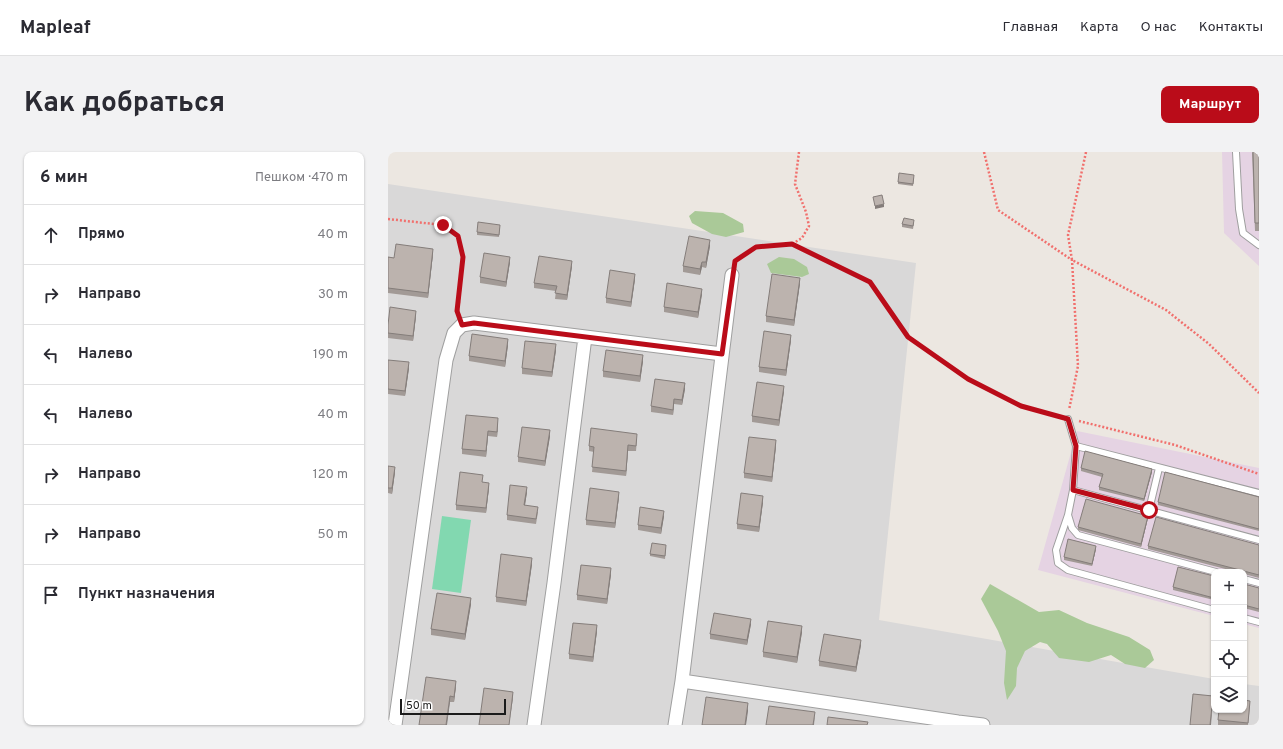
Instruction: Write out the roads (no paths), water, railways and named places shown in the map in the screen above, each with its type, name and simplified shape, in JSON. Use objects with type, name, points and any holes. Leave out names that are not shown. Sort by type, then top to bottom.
[{"type":"street","points":[[675,725],[682,681],[732,275]]},
{"type":"street","points":[[395,725],[446,360],[454,333],[462,325],[474,323],[722,354]]},
{"type":"street","points":[[534,725],[554,583],[585,337]]},
{"type":"street","points":[[682,681],[983,725]]},
{"type":"lane","points":[[1236,152],[1239,209],[1243,233],[1259,245]]},
{"type":"lane","points":[[1068,419],[1076,446],[1073,490],[1068,515],[1056,550],[1058,563],[1068,570],[1211,609]]},
{"type":"lane","points":[[1076,446],[1259,493]]},
{"type":"lane","points":[[1149,510],[1159,468]]},
{"type":"lane","points":[[1073,490],[1259,540]]},
{"type":"lane","points":[[1068,515],[1072,528],[1078,535],[1211,571]]},
{"type":"lane","points":[[1247,580],[1259,583]]},
{"type":"lane","points":[[1247,619],[1259,622]]}]
